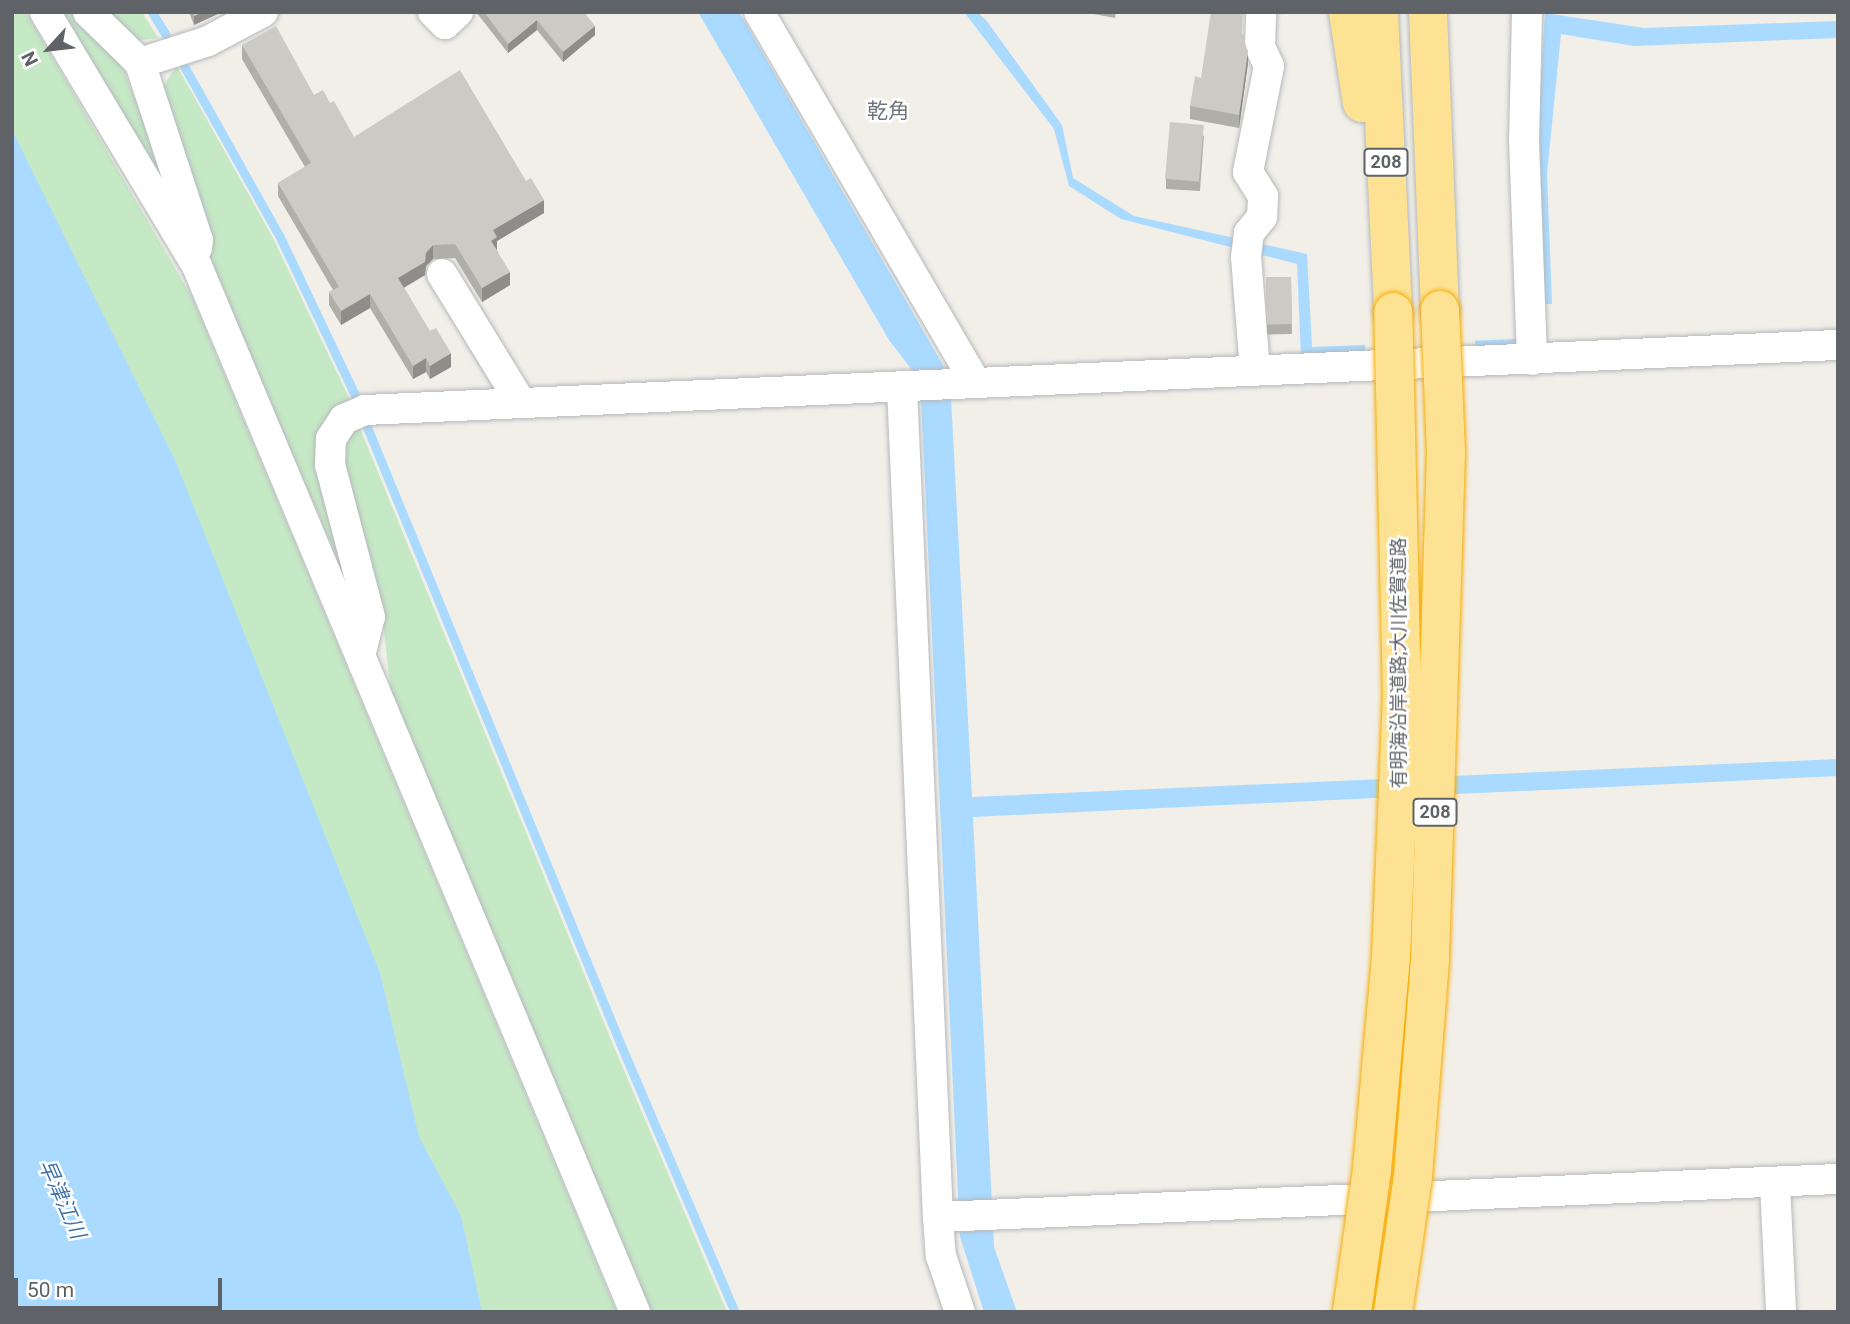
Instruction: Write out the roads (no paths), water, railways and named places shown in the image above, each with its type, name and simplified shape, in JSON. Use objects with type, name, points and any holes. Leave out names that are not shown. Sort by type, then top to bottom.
[{"type":"highway","points":[[1348,12],[1390,253]]},
{"type":"highway","name":"有明海沿岸道路;大川佐賀道路","points":[[1352,1312],[1372,1170],[1391,957],[1401,737],[1397,394],[1379,12]]},
{"type":"highway","name":"有明海沿岸道路;大川佐賀道路","points":[[1393,1312],[1413,1176],[1430,958],[1446,453],[1428,12]]},
{"type":"highway","points":[[1437,229],[1439,12]]},
{"type":"street","points":[[45,12],[197,266],[361,652],[472,928],[635,1312]]},
{"type":"street","points":[[88,12],[140,63],[198,240],[197,266]]},
{"type":"street","points":[[140,63],[208,41],[263,12]]},
{"type":"street","points":[[433,12],[445,24],[458,12]]},
{"type":"street","points":[[759,12],[965,383]]},
{"type":"street","points":[[1255,371],[1247,245],[1262,217],[1263,197],[1248,172],[1269,66],[1261,47],[1261,12]]},
{"type":"street","points":[[1527,12],[1524,140],[1532,360]]},
{"type":"street","points":[[442,274],[521,403]]},
{"type":"street","points":[[361,652],[370,617],[330,466],[331,439],[344,419],[365,410],[1838,345]]},
{"type":"street","points":[[905,387],[938,1217],[941,1256],[960,1312]]},
{"type":"street","points":[[938,1217],[1838,1179]]},
{"type":"street","points":[[1775,1183],[1781,1312]]},
{"type":"water","points":[[698,12],[739,12],[943,365],[951,397],[972,797],[1838,759],[1838,776],[973,817],[994,1247],[1017,1312],[984,1312],[960,1237],[921,397],[915,374],[889,340]]},
{"type":"water","points":[[964,12],[977,12],[986,20],[1062,125],[1073,178],[1134,216],[1307,254],[1312,347],[1517,339],[1517,349],[1301,358],[1297,264],[1121,219],[1069,186],[1054,129]]},
{"type":"water","points":[[1545,13],[1644,28],[1838,21],[1838,38],[1634,46],[1561,34],[1547,174],[1552,304],[1538,304],[1535,174]]},
{"type":"water","name":"早津江川","points":[[12,130],[175,460],[380,973],[419,1137],[461,1216],[482,1312],[12,1312]]},
{"type":"waterway","points":[[152,12],[165,34]]},
{"type":"waterway","points":[[184,66],[279,235],[356,397]]},
{"type":"waterway","points":[[367,427],[620,1043],[735,1312]]},
{"type":"district","name":"乾角","points":[[888,111]]}]
